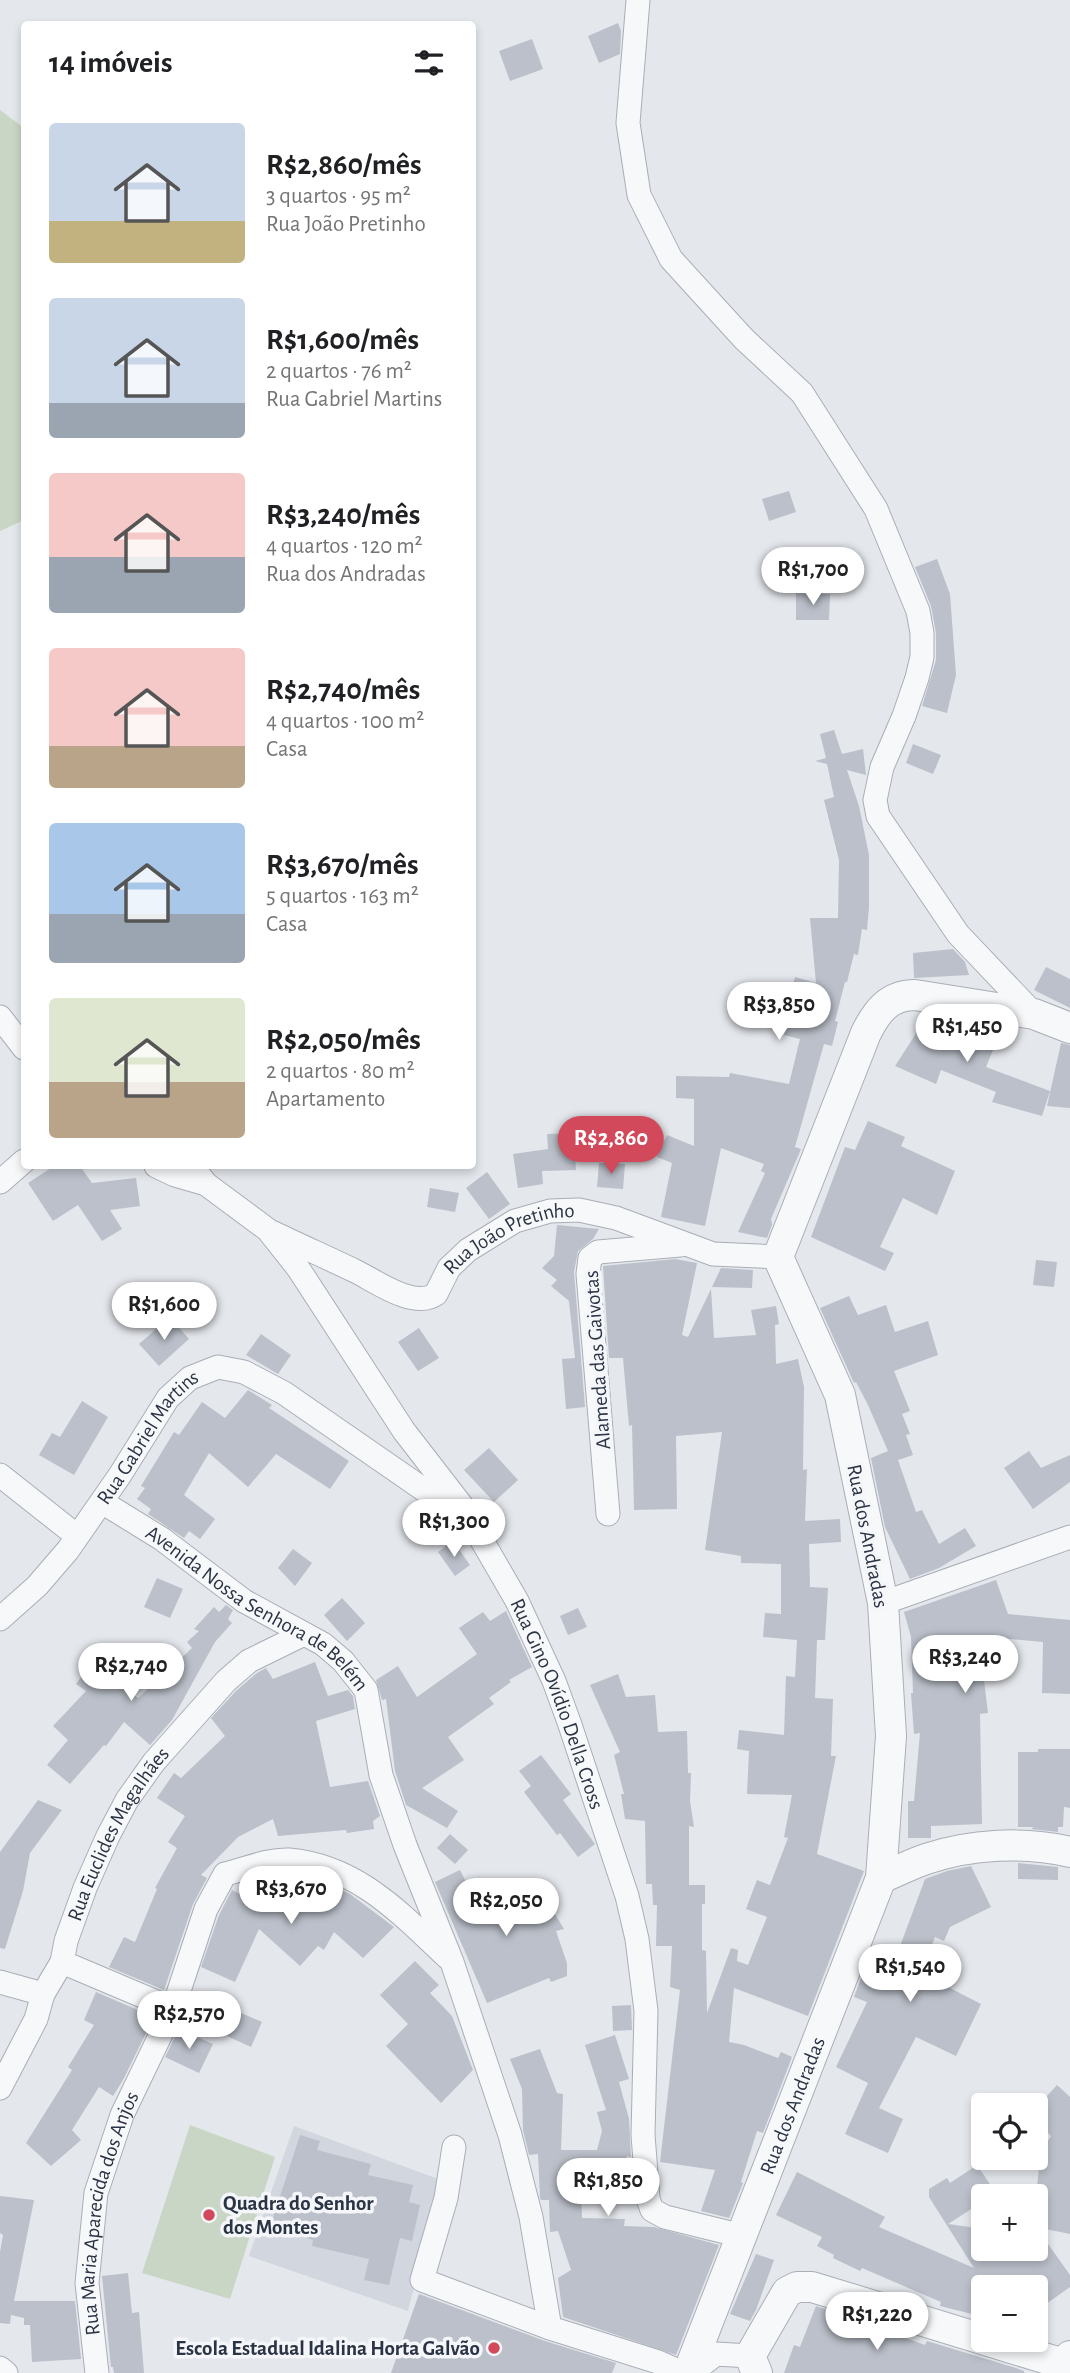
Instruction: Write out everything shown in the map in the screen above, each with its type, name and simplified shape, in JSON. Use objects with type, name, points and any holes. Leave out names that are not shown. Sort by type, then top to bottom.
[{"type":"street","points":[[638,0],[628,123],[639,195],[671,259],[744,339],[802,393],[876,509],[918,611],[922,657],[904,716],[881,767],[875,800],[878,816],[958,934],[1034,1014]]},
{"type":"street","points":[[778,1257],[870,1025],[887,1003],[902,996],[915,995],[1034,1014],[1070,1028]]},
{"type":"street","points":[[0,1017],[21,1044]]},
{"type":"street","points":[[0,1182],[21,1163]]},
{"type":"street","points":[[162,1169],[206,1184]]},
{"type":"street","name":"Rua Gino Ovídio Della Cross","points":[[194,1169],[206,1184],[268,1230],[298,1268],[404,1431],[463,1506],[517,1601],[554,1681],[627,1896],[637,1939],[646,2011],[643,2134],[648,2199],[652,2210],[665,2217],[742,2236]]},
{"type":"street","name":"Rua João Pretinho","points":[[268,1230],[356,1271],[387,1289],[425,1298],[436,1294],[449,1268],[468,1250],[514,1221],[550,1211],[579,1210],[603,1214],[713,1254],[778,1257]]},
{"type":"street","name":"Alameda das Gaivotas","points":[[608,1514],[588,1274],[590,1258],[598,1252],[683,1244]]},
{"type":"street","name":"Rua dos Andradas","points":[[689,2373],[881,1878],[891,1736],[883,1603],[840,1395],[778,1257]]},
{"type":"street","name":"Rua Gabriel Martins","points":[[0,1619],[37,1586],[77,1536],[102,1502],[168,1398],[190,1378],[218,1367],[244,1372],[285,1393],[474,1525]]},
{"type":"street","points":[[0,1475],[77,1536]]},
{"type":"street","name":"Avenida Nossa Senhora de Belém","points":[[102,1502],[162,1539],[244,1601],[323,1644],[343,1661],[366,1690],[381,1774],[405,1845],[452,1962],[519,2166],[540,2262],[550,2328]]},
{"type":"street","points":[[883,1603],[1070,1537]]},
{"type":"street","name":"Rua Euclides Magalhães","points":[[0,2088],[36,2019],[43,1994],[62,1962],[66,1941],[85,1888],[127,1800],[154,1762],[226,1681],[250,1661],[304,1634]]},
{"type":"street","points":[[881,1878],[927,1859],[973,1850],[1019,1846],[1070,1852]]},
{"type":"street","name":"Rua Maria Aparecida dos Anjos","points":[[97,2373],[87,2283],[96,2193],[122,2115],[173,2009],[206,1909],[225,1874],[265,1862],[288,1860],[338,1872],[369,1887],[452,1962]]},
{"type":"street","points":[[62,1962],[173,2009]]},
{"type":"street","points":[[0,1982],[43,1994]]},
{"type":"street","points":[[454,2147],[446,2198],[422,2280],[550,2328],[658,2362],[683,2373]]},
{"type":"street","points":[[689,2373],[716,2354],[754,2364],[787,2291],[797,2287],[812,2287],[1068,2365]]},
{"type":"street","points":[[0,2368],[6,2373]]},
{"type":"shaded area","points":[[294,2126],[441,2180],[408,2311],[249,2256]]},
{"type":"green space","points":[[0,110],[21,126],[21,521],[0,531]]},
{"type":"green space","name":"Quadra do Senhor dos Montes","points":[[190,2125],[275,2157],[230,2299],[142,2273]]},
{"type":"building","points":[[618,23],[621,31],[620,54],[599,63],[588,36]]},
{"type":"building","points":[[532,39],[543,69],[510,81],[499,51]]},
{"type":"building","points":[[789,491],[796,512],[769,521],[762,499]]},
{"type":"building","points":[[937,559],[950,594],[956,675],[947,713],[922,706],[936,660],[936,633],[931,606],[915,567]]},
{"type":"building","points":[[796,593],[830,594],[829,620],[796,620]]},
{"type":"building","points":[[834,730],[842,754],[863,749],[866,775],[847,770],[859,806],[869,855],[869,907],[867,930],[862,929],[858,955],[854,954],[845,982],[832,1046],[824,1044],[795,1147],[801,1149],[771,1219],[772,1225],[767,1238],[738,1232],[765,1173],[761,1171],[764,1164],[721,1148],[705,1226],[661,1217],[672,1163],[657,1157],[667,1135],[694,1146],[694,1099],[676,1098],[676,1076],[729,1077],[730,1073],[789,1084],[800,1039],[784,1035],[789,1013],[786,1012],[795,977],[816,983],[810,918],[838,918],[839,860],[824,800],[834,797],[827,764],[815,761],[826,758],[820,734]]},
{"type":"building","points":[[913,744],[941,755],[933,774],[906,763]]},
{"type":"building","points":[[953,949],[965,962],[969,975],[914,978],[913,953]]},
{"type":"building","points":[[1046,967],[1070,979],[1070,1008],[1034,990]]},
{"type":"building","points":[[928,1015],[973,1025],[971,1035],[995,1045],[986,1067],[1050,1091],[1042,1116],[992,1102],[996,1092],[941,1070],[936,1084],[895,1066]]},
{"type":"building","points":[[1061,1043],[1070,1045],[1070,1108],[1047,1106]]},
{"type":"building","points":[[868,1121],[905,1137],[901,1146],[955,1171],[937,1215],[903,1198],[880,1247],[894,1253],[885,1271],[811,1237],[845,1147],[855,1150]]},
{"type":"building","points":[[574,1133],[576,1170],[542,1171],[543,1184],[518,1188],[513,1154],[548,1149],[547,1134]]},
{"type":"building","points":[[599,1163],[625,1164],[623,1189],[597,1187]]},
{"type":"building","points":[[49,1169],[82,1169],[92,1183],[136,1178],[140,1206],[110,1210],[122,1229],[102,1241],[78,1205],[53,1221],[28,1183]]},
{"type":"building","points":[[487,1172],[510,1204],[489,1219],[466,1188]]},
{"type":"building","points":[[430,1188],[459,1193],[455,1212],[427,1207]]},
{"type":"building","points":[[557,1225],[599,1229],[593,1239],[578,1251],[574,1272],[585,1407],[566,1409],[562,1359],[575,1358],[569,1301],[551,1286],[557,1280],[542,1268],[554,1256]]},
{"type":"building","points":[[675,1259],[697,1263],[682,1335],[688,1337],[711,1289],[714,1338],[756,1335],[751,1310],[776,1306],[779,1324],[775,1325],[776,1364],[798,1359],[804,1387],[803,1470],[807,1469],[805,1521],[840,1519],[841,1542],[809,1544],[810,1587],[828,1588],[825,1640],[817,1640],[815,1698],[833,1699],[831,1756],[836,1756],[817,1854],[864,1871],[808,2016],[734,1988],[729,2042],[778,2058],[781,2052],[792,2057],[763,2133],[757,2131],[741,2182],[743,2183],[729,2218],[701,2211],[715,2170],[660,2162],[680,1990],[670,1987],[672,1946],[656,1946],[657,1905],[653,1905],[652,1884],[646,1884],[645,1821],[625,1819],[621,1794],[624,1794],[614,1755],[620,1752],[590,1685],[618,1674],[626,1697],[655,1695],[658,1732],[687,1731],[694,1827],[689,1826],[689,1885],[705,1885],[705,1904],[702,1904],[702,1950],[706,1951],[707,2013],[731,1948],[738,1950],[737,1961],[748,1965],[767,1917],[746,1909],[757,1880],[770,1885],[788,1838],[784,1837],[792,1795],[747,1794],[749,1751],[737,1749],[739,1730],[784,1735],[786,1676],[795,1677],[797,1640],[763,1637],[765,1613],[781,1614],[781,1564],[741,1563],[741,1556],[705,1550],[722,1432],[676,1436],[677,1509],[634,1510],[632,1425],[629,1426],[623,1358],[609,1358],[603,1266]]},
{"type":"building","points":[[1036,1260],[1057,1262],[1054,1287],[1033,1285]]},
{"type":"building","points":[[721,1268],[753,1270],[752,1288],[712,1287]]},
{"type":"building","points":[[849,1296],[858,1315],[886,1305],[895,1332],[928,1321],[938,1355],[894,1371],[910,1411],[902,1414],[910,1434],[906,1435],[913,1455],[898,1460],[916,1512],[922,1510],[939,1544],[965,1528],[976,1546],[939,1568],[910,1579],[885,1527],[871,1458],[888,1451],[820,1308]]},
{"type":"building","points":[[170,1317],[189,1339],[159,1366],[139,1344]]},
{"type":"building","points":[[419,1328],[439,1358],[418,1371],[398,1342]]},
{"type":"building","points":[[261,1334],[291,1355],[278,1374],[246,1355]]},
{"type":"building","points":[[248,1390],[272,1405],[269,1408],[349,1461],[330,1489],[276,1454],[248,1487],[209,1453],[184,1495],[215,1519],[200,1539],[189,1531],[184,1538],[148,1514],[151,1509],[137,1499],[145,1488],[141,1486],[174,1432],[179,1435],[202,1402],[225,1418]]},
{"type":"building","points":[[82,1401],[108,1417],[74,1475],[39,1455],[52,1433],[60,1437]]},
{"type":"building","points":[[489,1448],[518,1480],[494,1502],[464,1470]]},
{"type":"building","points":[[1029,1451],[1041,1468],[1070,1455],[1070,1482],[1033,1509],[1004,1468]]},
{"type":"building","points":[[453,1541],[470,1565],[455,1576],[438,1552]]},
{"type":"building","points":[[293,1549],[312,1563],[295,1586],[278,1568]]},
{"type":"building","points":[[157,1578],[183,1589],[170,1618],[144,1607]]},
{"type":"building","points":[[996,1580],[1008,1614],[1070,1620],[1070,1694],[1042,1693],[1043,1642],[999,1638],[1002,1662],[982,1664],[988,1713],[980,1714],[982,1824],[931,1826],[931,1838],[908,1838],[908,1801],[914,1801],[920,1733],[914,1734],[911,1637],[904,1612]]},
{"type":"building","points":[[342,1598],[365,1623],[347,1641],[324,1615]]},
{"type":"building","points":[[226,1605],[233,1610],[228,1619],[232,1623],[215,1642],[172,1720],[150,1745],[124,1722],[106,1746],[104,1745],[70,1784],[47,1765],[68,1740],[53,1726],[86,1691],[76,1684],[91,1664],[138,1698],[192,1648],[187,1642],[199,1631],[194,1629],[214,1607],[219,1612]]},
{"type":"building","points":[[578,1608],[587,1627],[568,1635],[560,1616]]},
{"type":"building","points":[[506,1611],[532,1667],[509,1680],[511,1682],[489,1698],[494,1704],[448,1737],[464,1760],[422,1788],[458,1811],[447,1828],[406,1805],[395,1771],[386,1699],[382,1700],[376,1680],[398,1666],[417,1697],[477,1654],[459,1628],[483,1612],[490,1621]]},
{"type":"building","points":[[315,1662],[328,1696],[348,1690],[353,1696],[355,1709],[316,1721],[330,1787],[368,1781],[380,1816],[373,1821],[374,1829],[278,1836],[273,1819],[238,1837],[201,1875],[207,1878],[193,1904],[164,1990],[109,1967],[124,1937],[135,1942],[157,1889],[155,1888],[177,1848],[168,1842],[185,1816],[157,1798],[174,1773],[181,1778],[225,1736],[211,1718],[236,1691],[266,1668],[273,1679]]},
{"type":"building","points":[[1038,1749],[1070,1749],[1070,1808],[1064,1807],[1063,1827],[1058,1827],[1058,1832],[1018,1827],[1018,1752],[1038,1752]]},
{"type":"building","points":[[541,1755],[571,1794],[563,1800],[595,1844],[578,1857],[524,1792],[531,1786],[519,1771]]},
{"type":"building","points":[[38,1800],[62,1810],[30,1853],[23,1891],[5,1949],[0,1948],[0,1852]]},
{"type":"building","points":[[450,1834],[468,1850],[455,1864],[437,1848]]},
{"type":"building","points":[[1018,1863],[1058,1867],[1058,1880],[1018,1879]]},
{"type":"building","points":[[971,1866],[991,1907],[950,1927],[944,1941],[935,1937],[921,1973],[981,2004],[956,2056],[916,2037],[879,2108],[903,2119],[888,2153],[845,2134],[868,2083],[836,2067],[867,2002],[854,1997],[865,1967],[889,1976],[925,1879]]},
{"type":"building","points":[[460,1870],[482,1914],[536,1883],[564,1929],[556,1931],[567,1963],[567,1976],[551,1982],[549,1978],[487,2003],[435,1882]]},
{"type":"building","points":[[301,1876],[350,1894],[394,1927],[363,1958],[334,1932],[324,1950],[318,1946],[300,1966],[259,1929],[235,1982],[201,1967],[219,1915],[232,1890],[248,1898],[253,1891],[272,1904],[279,1889],[293,1896]]},
{"type":"building","points":[[415,1961],[439,1985],[430,1993],[452,2016],[473,2070],[441,2103],[386,2046],[408,2024],[380,1995]]},
{"type":"building","points":[[96,1992],[154,2017],[113,2096],[99,2087],[72,2130],[81,2140],[51,2166],[26,2143],[72,2070],[68,2067],[94,2025],[84,2020]]},
{"type":"building","points":[[631,2005],[632,2030],[613,2031],[612,2006]]},
{"type":"building","points":[[225,2006],[262,2022],[251,2047],[214,2030]]},
{"type":"building","points":[[179,2029],[213,2044],[199,2073],[165,2057]]},
{"type":"building","points":[[615,2035],[629,2079],[619,2082],[629,2119],[631,2157],[627,2156],[621,2178],[580,2167],[582,2218],[625,2219],[624,2226],[654,2227],[719,2245],[676,2355],[563,2317],[558,2278],[571,2270],[558,2231],[550,2232],[549,2200],[540,2198],[538,2154],[529,2155],[523,2130],[522,2089],[510,2059],[540,2049],[557,2093],[563,2094],[561,2150],[597,2150],[602,2131],[597,2112],[606,2110],[585,2045]]},
{"type":"building","points":[[1057,2085],[1070,2097],[1070,2234],[1048,2229],[1048,2184],[1037,2184],[1039,2170],[1048,2170],[1048,2141],[1051,2136],[1048,2133],[1048,2095]]},
{"type":"building","points":[[300,2135],[320,2141],[317,2150],[371,2164],[368,2175],[413,2185],[409,2202],[420,2205],[412,2241],[400,2238],[389,2285],[364,2280],[369,2259],[312,2246],[313,2240],[270,2227]]},
{"type":"building","points":[[971,2169],[980,2170],[990,2184],[971,2184],[971,2209],[948,2224],[971,2227],[971,2261],[1048,2261],[1048,2244],[1070,2275],[1070,2287],[1048,2303],[1048,2275],[971,2275],[971,2314],[940,2306],[941,2302],[833,2258],[834,2255],[817,2246],[822,2237],[776,2215],[797,2172],[885,2217],[879,2227],[974,2268],[929,2197],[929,2189],[947,2178],[950,2183]]},
{"type":"building","points":[[0,2196],[34,2200],[14,2301],[75,2301],[81,2359],[32,2362],[30,2325],[24,2325],[24,2318],[11,2315],[10,2324],[0,2323],[0,2252],[3,2235],[0,2233]]},
{"type":"building","points":[[756,2254],[774,2260],[750,2321],[730,2314]]},
{"type":"building","points":[[128,2273],[132,2313],[139,2312],[144,2373],[114,2373],[111,2367],[102,2276]]},
{"type":"building","name":"Escola Estadual Idalina Horta Galvão","points":[[419,2294],[545,2341],[616,2363],[612,2373],[391,2373]]},
{"type":"building","points":[[816,2306],[925,2345],[927,2341],[1016,2368],[1024,2373],[784,2373],[794,2345],[800,2347]]},
{"type":"place","name":"Quadra do Senhor dos Montes","points":[[209,2215]]},
{"type":"place","name":"Escola Estadual Idalina Horta Galvão","points":[[494,2348]]}]
